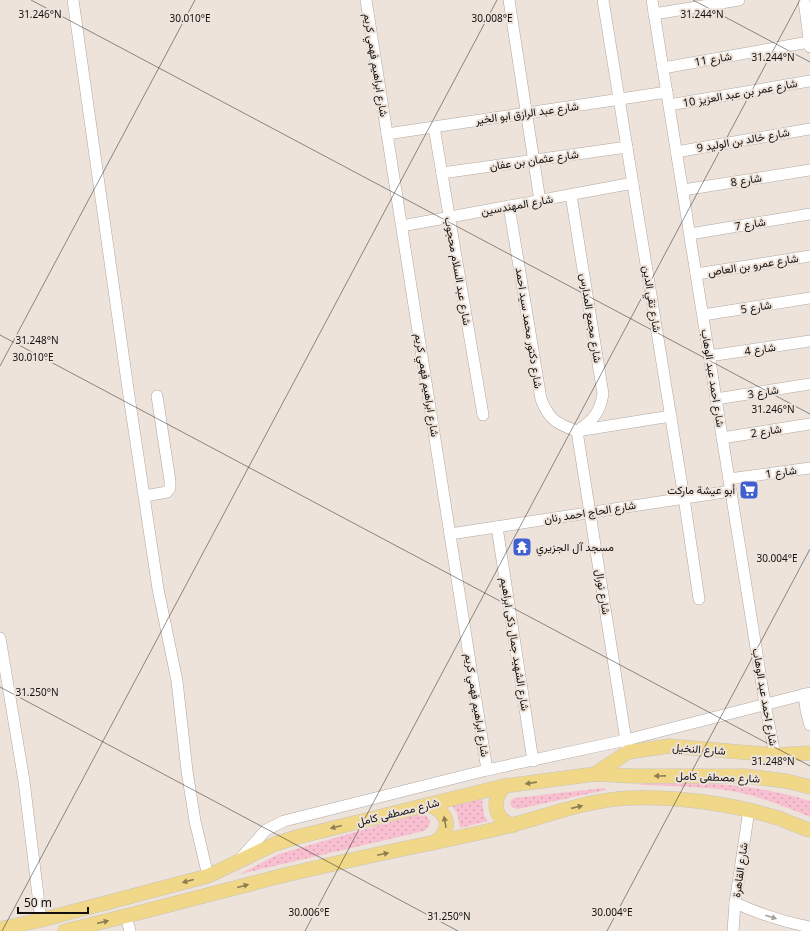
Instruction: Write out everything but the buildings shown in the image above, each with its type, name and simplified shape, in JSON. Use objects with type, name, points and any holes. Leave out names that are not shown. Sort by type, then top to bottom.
[{"type":"main road","name":"شارع النخيل","points":[[595,774],[627,746],[669,746],[775,755],[810,753]]},
{"type":"main road","name":"شارع مصطفى كامل","points":[[0,930],[208,876],[275,844],[297,837],[504,786],[595,774],[632,776],[744,776],[786,781],[810,787]]},
{"type":"main road","points":[[504,786],[496,800],[496,809],[499,816],[512,826]]},
{"type":"main road","points":[[65,931],[279,877],[512,826],[577,806],[630,798],[695,801],[748,810],[777,818],[810,830]]},
{"type":"main road","points":[[428,805],[443,813],[446,822],[446,830],[442,838],[434,843]]},
{"type":"street","points":[[73,0],[128,389],[158,588],[178,681],[187,771],[194,814],[208,876]]},
{"type":"street","name":"شارع ابراهيم فهمي كريم","points":[[366,0],[487,770]]},
{"type":"street","points":[[509,0],[540,201]]},
{"type":"street","name":"شارع تقي الدين","points":[[603,0],[671,416],[699,599]]},
{"type":"street","name":"شارع احمد عبد الوهاب","points":[[652,0],[765,704],[775,755]]},
{"type":"street","points":[[654,14],[739,0]]},
{"type":"street","points":[[804,0],[809,40]]},
{"type":"street","name":"شارع 11","points":[[663,68],[809,40]]},
{"type":"street","name":"شارع عمر بن عبد العزيز 10","points":[[669,105],[810,81]]},
{"type":"street","name":"شارع عبد الرازق ابو الخير","points":[[387,134],[667,92]]},
{"type":"street","name":"شارع عبد السلام محجوب","points":[[434,127],[483,415]]},
{"type":"street","name":"شارع خالد بن الوليد 9","points":[[676,152],[810,129]]},
{"type":"street","name":"شارع عثمان بن عفان","points":[[442,173],[627,147]]},
{"type":"street","name":"شارع 8","points":[[682,190],[810,170]]},
{"type":"street","name":"شارع المهندسين","points":[[402,226],[633,183]]},
{"type":"street","name":"شارع مجمع المدارس","points":[[571,195],[603,394],[601,405],[596,416],[577,431]]},
{"type":"street","name":"شارع دكتور محمد سيد احمد","points":[[509,206],[541,399],[545,411],[554,420],[564,427],[577,431]]},
{"type":"street","name":"شارع 7","points":[[690,234],[810,214]]},
{"type":"street","name":"شارع عمرو بن العاص","points":[[696,274],[810,256]]},
{"type":"street","name":"شارع 5","points":[[703,315],[810,298]]},
{"type":"street","name":"شارع 4","points":[[709,356],[810,341]]},
{"type":"street","name":"شارع 3","points":[[716,399],[810,384]]},
{"type":"street","points":[[145,496],[167,492],[170,488],[156,396]]},
{"type":"street","points":[[577,431],[671,416]]},
{"type":"street","name":"شارع 2","points":[[722,438],[810,424]]},
{"type":"street","name":"شارع نورال","points":[[577,431],[627,746]]},
{"type":"street","name":"شارع 1","points":[[729,479],[810,468]]},
{"type":"street","name":"شارع الحاج احمد رنان","points":[[450,534],[731,490]]},
{"type":"street","name":"شارع الشهيد جمال ذكى ابراهيم","points":[[497,526],[533,761]]},
{"type":"street","points":[[0,638],[24,781],[41,920]]},
{"type":"street","points":[[237,862],[266,830],[284,821],[487,770],[627,746],[765,704],[807,693],[806,710],[810,725]]},
{"type":"street","name":"شارع القاهرة","points":[[733,931],[735,903],[748,810]]},
{"type":"street","points":[[735,903],[791,927],[810,927]]},
{"type":"street","points":[[126,916],[130,931]]},
{"type":"shaded area","points":[[654,781],[733,785],[772,791],[810,801],[810,817],[786,807],[733,791],[693,787],[639,785]]},
{"type":"shaded area","points":[[604,788],[606,790],[518,809],[513,808],[510,804],[511,800],[515,798]]},
{"type":"shaded area","points":[[482,799],[484,815],[488,821],[460,828],[457,813],[452,806]]},
{"type":"shaded area","points":[[421,813],[427,816],[430,821],[429,827],[424,831],[240,874],[279,854]]},
{"type":"place","name":"أبو عيشة ماركت","points":[[749,490]]},
{"type":"place","name":"مسجد آل الجزيري","points":[[522,547]]}]
